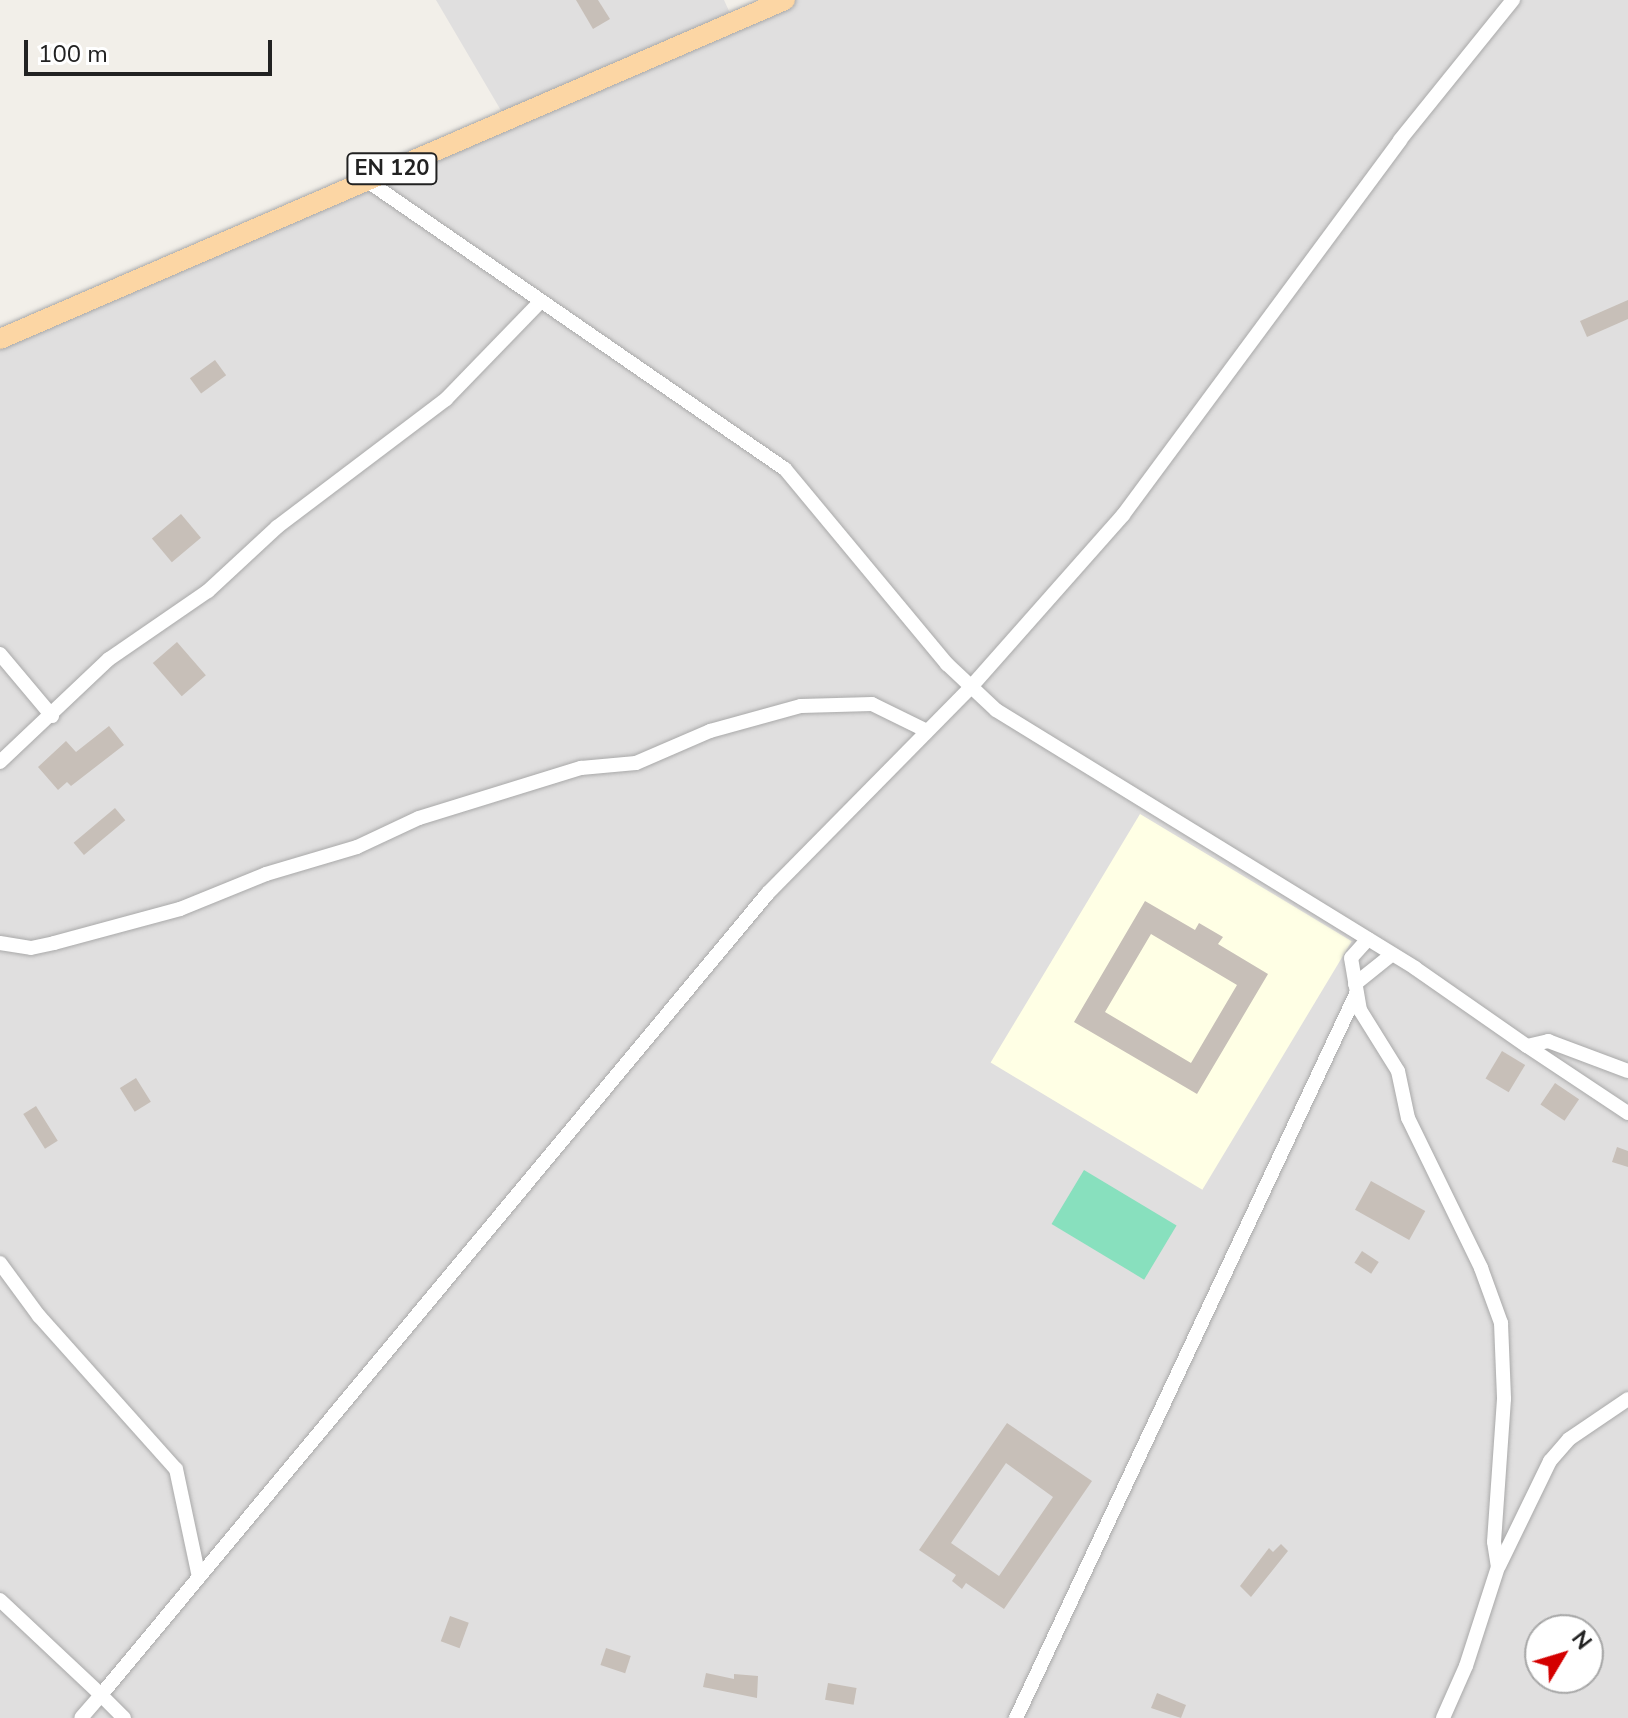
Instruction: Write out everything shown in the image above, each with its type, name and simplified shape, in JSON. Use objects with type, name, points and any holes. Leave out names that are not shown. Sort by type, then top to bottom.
[{"type":"main road","name":"EN 120","points":[[0,339],[785,0]]},
{"type":"street","points":[[81,1718],[768,893],[925,730],[970,688],[1123,515],[1400,140],[1513,0]]},
{"type":"street","points":[[366,180],[785,469],[970,688],[996,710],[1368,939],[1628,1113]]},
{"type":"street","points":[[0,762],[109,659],[208,591],[277,527],[446,399],[541,301]]},
{"type":"street","points":[[0,654],[52,716]]},
{"type":"street","points":[[0,943],[31,948],[180,909],[266,874],[357,847],[419,818],[581,768],[636,763],[710,731],[801,706],[872,704],[925,730]]},
{"type":"street","points":[[1368,939],[1351,958],[1364,1021],[1398,1071],[1408,1118],[1481,1268],[1501,1323],[1504,1399],[1494,1542],[1498,1567]]},
{"type":"street","points":[[1016,1718],[1355,989],[1390,956]]},
{"type":"street","points":[[1527,1046],[1548,1041],[1628,1071]]},
{"type":"street","points":[[0,1263],[39,1316],[176,1469],[199,1577]]},
{"type":"street","points":[[1443,1718],[1466,1666],[1498,1567],[1550,1461],[1569,1439],[1628,1399]]},
{"type":"street","points":[[0,1600],[124,1718]]},
{"type":"shaded area","points":[[436,0],[724,0],[734,22],[785,0],[1628,0],[1628,1718],[0,1718],[0,339],[506,119]]},
{"type":"shaded area","points":[[1140,814],[1352,941],[1202,1190],[991,1063]]},
{"type":"green space","points":[[1084,1170],[1177,1226],[1144,1280],[1052,1224]]},
{"type":"building","points":[[576,0],[598,0],[610,19],[593,29]]},
{"type":"building","points":[[1628,300],[1628,319],[1587,337],[1580,321]]},
{"type":"building","points":[[215,360],[226,375],[201,394],[190,378]]},
{"type":"building","points":[[181,514],[201,538],[172,562],[152,538]]},
{"type":"building","points":[[177,642],[206,675],[182,696],[153,663]]},
{"type":"building","points":[[109,726],[124,745],[71,786],[67,782],[58,790],[38,767],[66,741],[76,752]]},
{"type":"building","points":[[115,808],[125,820],[84,855],[74,843]]},
{"type":"building","points":[[1145,901],[1195,930],[1199,923],[1223,937],[1218,944],[1268,974],[1197,1094],[1074,1022]],"holes":[[[1151,934],[1237,985],[1191,1063],[1105,1012]]]},
{"type":"building","points":[[1502,1051],[1525,1065],[1509,1092],[1486,1078]]},
{"type":"building","points":[[136,1078],[151,1102],[135,1112],[120,1088]]},
{"type":"building","points":[[1555,1083],[1579,1099],[1565,1121],[1540,1105]]},
{"type":"building","points":[[36,1106],[58,1141],[45,1149],[23,1114]]},
{"type":"building","points":[[1617,1147],[1628,1151],[1628,1167],[1612,1162]]},
{"type":"building","points":[[1371,1181],[1425,1211],[1409,1240],[1355,1210]]},
{"type":"building","points":[[1362,1251],[1379,1262],[1371,1274],[1354,1263]]},
{"type":"building","points":[[1007,1423],[1092,1481],[1004,1609],[966,1583],[962,1589],[952,1581],[956,1575],[919,1550]],"holes":[[[1006,1463],[1053,1497],[999,1576],[951,1543]]]},
{"type":"building","points":[[1281,1544],[1288,1551],[1251,1597],[1240,1586],[1269,1548],[1273,1552]]},
{"type":"building","points":[[450,1616],[469,1623],[460,1648],[441,1641]]},
{"type":"building","points":[[606,1648],[631,1656],[625,1673],[600,1665]]},
{"type":"building","points":[[706,1673],[734,1679],[734,1674],[758,1676],[757,1698],[703,1687]]},
{"type":"building","points":[[828,1683],[857,1688],[854,1705],[825,1700]]},
{"type":"building","points":[[1157,1693],[1186,1705],[1181,1718],[1151,1708]]}]
